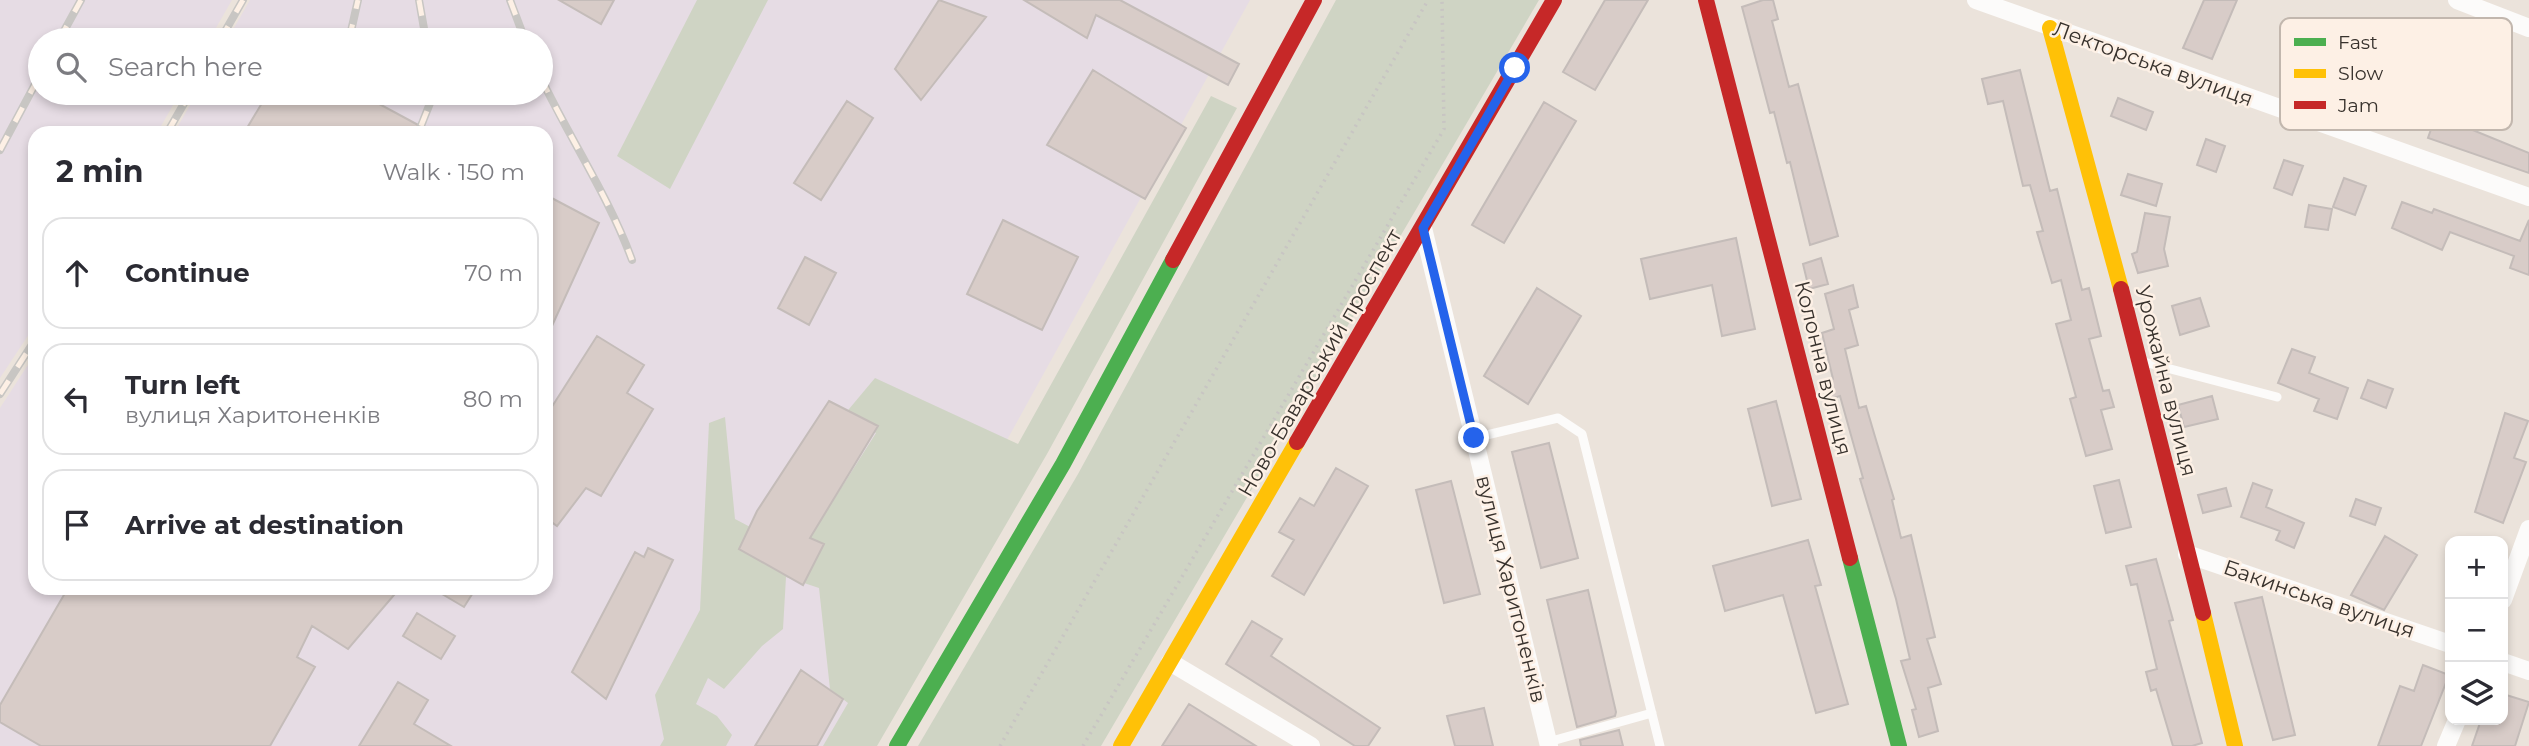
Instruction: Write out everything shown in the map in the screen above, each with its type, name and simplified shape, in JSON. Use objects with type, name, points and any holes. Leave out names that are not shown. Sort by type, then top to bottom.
[{"type":"street","points":[[897,746],[1063,464],[1314,0]]},
{"type":"street","name":"Ново-Баварський проспект","points":[[1121,746],[1555,0]]},
{"type":"street","name":"Колонна вулиця","points":[[1706,0],[1899,746]]},
{"type":"street","name":"Лекторська вулиця","points":[[1976,0],[2280,109]]},
{"type":"street","points":[[2457,0],[2503,18]]},
{"type":"street","points":[[2512,21],[2529,28]]},
{"type":"street","name":"Урожайна вулиця","points":[[2050,28],[2141,361],[2235,746]]},
{"type":"street","name":"Лекторська вулиця","points":[[2339,130],[2529,197]]},
{"type":"street","name":"вулиця Харитоненків","points":[[1423,228],[1549,744]]},
{"type":"street","points":[[2503,599],[2529,529]]},
{"type":"street","name":"Бакинська вулиця","points":[[2187,554],[2445,642]]},
{"type":"street","points":[[1170,662],[1311,746]]},
{"type":"street","points":[[2508,664],[2529,671]]},
{"type":"street","points":[[2446,746],[2455,725]]},
{"type":"lane","points":[[2141,361],[2277,397]]},
{"type":"lane","points":[[1474,438],[1558,418],[1582,434],[1660,746]]},
{"type":"lane","points":[[1549,744],[1652,713]]},
{"type":"path","points":[[1000,746],[1428,0]]},
{"type":"path","points":[[1083,746],[1444,129],[1442,0]]},
{"type":"shaded area","points":[[0,0],[232,0],[216,28],[28,28],[28,105],[173,105],[161,126],[28,126],[28,336],[0,378]]},
{"type":"shaded area","points":[[250,0],[1250,0],[838,746],[0,746],[0,408],[28,365],[28,595],[553,595],[553,126],[178,126],[190,105],[553,105],[553,28],[234,28]]},
{"type":"green space","points":[[697,0],[768,0],[670,189],[617,156]]},
{"type":"green space","points":[[1336,0],[1539,0],[1101,746],[918,746],[1078,474]]},
{"type":"green space","points":[[1211,96],[1237,108],[1047,454],[877,746],[823,746],[848,703],[830,689],[819,588],[786,577],[783,629],[762,646],[724,689],[708,678],[696,704],[717,716],[732,735],[726,746],[660,746],[664,739],[655,695],[700,610],[709,423],[725,417],[735,519],[800,553],[876,433],[844,415],[875,378],[1018,444]]},
{"type":"building","points":[[559,0],[614,0],[601,24]]},
{"type":"building","points":[[939,0],[986,17],[921,100],[895,69]]},
{"type":"building","points":[[1024,0],[1120,0],[1239,64],[1228,85],[1096,15],[1087,38]]},
{"type":"building","points":[[1605,0],[1648,0],[1595,90],[1563,72]]},
{"type":"building","points":[[1763,0],[1773,0],[1778,19],[1772,21],[1789,87],[1798,84],[1838,236],[1810,245],[1790,162],[1787,163],[1774,112],[1770,113],[1742,7]]},
{"type":"building","points":[[2204,0],[2237,0],[2212,59],[2183,48]]},
{"type":"building","points":[[1093,70],[1186,128],[1145,199],[1047,145]]},
{"type":"building","points":[[2020,70],[2050,191],[2057,189],[2082,290],[2089,288],[2101,336],[2089,339],[2103,391],[2109,390],[2114,407],[2101,410],[2112,449],[2086,456],[2070,399],[2076,397],[2056,324],[2071,320],[2061,280],[2052,283],[2037,232],[2043,231],[2030,185],[2023,186],[2003,101],[1988,104],[1982,79]]},
{"type":"building","points":[[2118,98],[2153,112],[2146,130],[2111,116]]},
{"type":"building","points":[[847,101],[873,118],[821,200],[794,183]]},
{"type":"building","points":[[1544,102],[1576,121],[1504,243],[1472,225]]},
{"type":"building","points":[[261,105],[381,105],[420,126],[248,126]]},
{"type":"building","points":[[2431,130],[2473,130],[2529,153],[2529,173],[2428,138]]},
{"type":"building","points":[[2206,139],[2225,146],[2216,172],[2197,165]]},
{"type":"building","points":[[2284,160],[2303,166],[2292,195],[2274,188]]},
{"type":"building","points":[[2128,174],[2162,184],[2156,206],[2121,195]]},
{"type":"building","points":[[2344,178],[2366,186],[2355,215],[2333,207]]},
{"type":"building","points":[[553,199],[599,223],[553,324]]},
{"type":"building","points":[[2402,202],[2432,213],[2434,209],[2520,241],[2529,220],[2529,275],[2510,268],[2514,256],[2450,232],[2442,250],[2392,228]]},
{"type":"building","points":[[2309,205],[2332,209],[2328,230],[2305,227]]},
{"type":"building","points":[[2145,213],[2170,217],[2164,249],[2168,266],[2138,273],[2132,254],[2137,252]]},
{"type":"building","points":[[1003,220],[1078,257],[1042,330],[967,294]]},
{"type":"building","points":[[1736,238],[1755,329],[1722,336],[1712,285],[1650,299],[1641,259]]},
{"type":"building","points":[[805,257],[836,273],[809,325],[778,308]]},
{"type":"building","points":[[1821,258],[1828,284],[1809,289],[1803,264]]},
{"type":"building","points":[[1853,285],[1858,307],[1849,310],[1858,345],[1845,349],[1859,408],[1866,406],[1894,499],[1892,500],[1901,538],[1911,535],[1935,637],[1927,639],[1941,684],[1928,688],[1938,731],[1919,737],[1912,710],[1916,709],[1901,661],[1910,659],[1896,599],[1860,479],[1863,478],[1840,396],[1830,399],[1826,382],[1833,379],[1822,333],[1834,329],[1825,294]]},
{"type":"building","points":[[1537,288],[1581,316],[1528,404],[1484,376]]},
{"type":"building","points":[[2200,298],[2209,326],[2180,335],[2172,306]]},
{"type":"building","points":[[597,336],[644,365],[627,393],[653,409],[601,496],[586,488],[557,526],[553,523],[553,405]]},
{"type":"building","points":[[2292,349],[2315,357],[2309,373],[2348,388],[2337,419],[2314,411],[2319,399],[2278,383]]},
{"type":"building","points":[[2368,380],[2393,389],[2386,408],[2361,398]]},
{"type":"building","points":[[2212,396],[2218,419],[2184,427],[2178,405]]},
{"type":"building","points":[[829,401],[878,426],[810,538],[824,544],[803,585],[739,549],[757,511]]},
{"type":"building","points":[[1776,401],[1801,499],[1772,506],[1748,409]]},
{"type":"building","points":[[2505,413],[2528,421],[2514,458],[2526,462],[2503,523],[2475,512]]},
{"type":"building","points":[[1549,443],[1578,558],[1541,568],[1512,452]]},
{"type":"building","points":[[1336,468],[1368,486],[1304,595],[1272,576],[1294,540],[1279,532],[1300,498],[1314,506]]},
{"type":"building","points":[[2119,480],[2131,527],[2106,533],[2094,486]]},
{"type":"building","points":[[1451,481],[1480,594],[1444,603],[1416,490]]},
{"type":"building","points":[[2253,483],[2272,490],[2266,507],[2304,523],[2294,548],[2276,540],[2280,531],[2241,517]]},
{"type":"building","points":[[2226,488],[2231,506],[2203,513],[2198,495]]},
{"type":"building","points":[[2356,499],[2381,508],[2375,525],[2350,516]]},
{"type":"building","points":[[2385,536],[2417,555],[2384,610],[2351,595]]},
{"type":"building","points":[[1808,540],[1821,585],[1815,586],[1848,704],[1816,713],[1783,595],[1725,611],[1713,566]]},
{"type":"building","points":[[648,548],[673,560],[606,699],[572,672],[635,552],[644,557]]},
{"type":"building","points":[[2156,559],[2173,620],[2169,621],[2202,743],[2192,746],[2173,746],[2156,689],[2151,691],[2146,672],[2157,669],[2137,584],[2131,585],[2126,566]]},
{"type":"building","points":[[1588,590],[1616,712],[1615,716],[1577,727],[1547,600]]},
{"type":"building","points":[[64,595],[394,595],[348,649],[312,626],[297,657],[315,667],[270,746],[41,746],[0,722],[0,705]]},
{"type":"building","points":[[444,595],[472,595],[464,607]]},
{"type":"building","points":[[2262,597],[2295,735],[2273,740],[2235,603]]},
{"type":"building","points":[[417,613],[455,636],[441,659],[403,636]]},
{"type":"building","points":[[1252,621],[1282,639],[1271,656],[1380,728],[1368,746],[1355,746],[1226,664]]},
{"type":"building","points":[[2423,665],[2445,673],[2445,685],[2421,746],[2378,746],[2400,686],[2414,691]]},
{"type":"building","points":[[801,670],[843,699],[817,746],[755,746]]},
{"type":"building","points":[[398,682],[428,700],[414,724],[451,746],[359,746]]},
{"type":"building","points":[[2508,696],[2529,702],[2515,746],[2472,746],[2479,725],[2508,725]]},
{"type":"building","points":[[1189,704],[1256,746],[1162,746]]},
{"type":"building","points":[[1484,708],[1493,746],[1455,746],[1447,716]]},
{"type":"building","points":[[1619,730],[1623,746],[1581,746],[1580,740]]},
{"type":"railway","points":[[66,28],[81,0]]},
{"type":"railway","points":[[227,28],[243,0]]},
{"type":"railway","points":[[352,28],[358,0]]},
{"type":"railway","points":[[419,0],[424,28]]},
{"type":"railway","points":[[510,0],[520,28]]},
{"type":"railway","points":[[0,150],[28,98]]},
{"type":"railway","points":[[553,103],[601,191],[632,260]]},
{"type":"railway","points":[[171,126],[183,105]]},
{"type":"railway","points":[[421,126],[429,105]]},
{"type":"railway","points":[[0,394],[28,351]]},
{"type":"traffic: fast","points":[[897,746],[1063,464],[1173,260]]},
{"type":"traffic: fast","points":[[1850,558],[1899,746]]},
{"type":"traffic: slow","points":[[2050,28],[2121,289]]},
{"type":"traffic: slow","points":[[1121,746],[1297,442]]},
{"type":"traffic: slow","points":[[2203,613],[2235,746]]},
{"type":"traffic: jam","points":[[1173,260],[1314,0]]},
{"type":"traffic: jam","points":[[1297,442],[1554,0]]},
{"type":"traffic: jam","points":[[1706,0],[1850,558]]},
{"type":"traffic: jam","points":[[2121,289],[2203,613]]},
{"type":"route","points":[[1474,438],[1423,228],[1515,68]]}]
